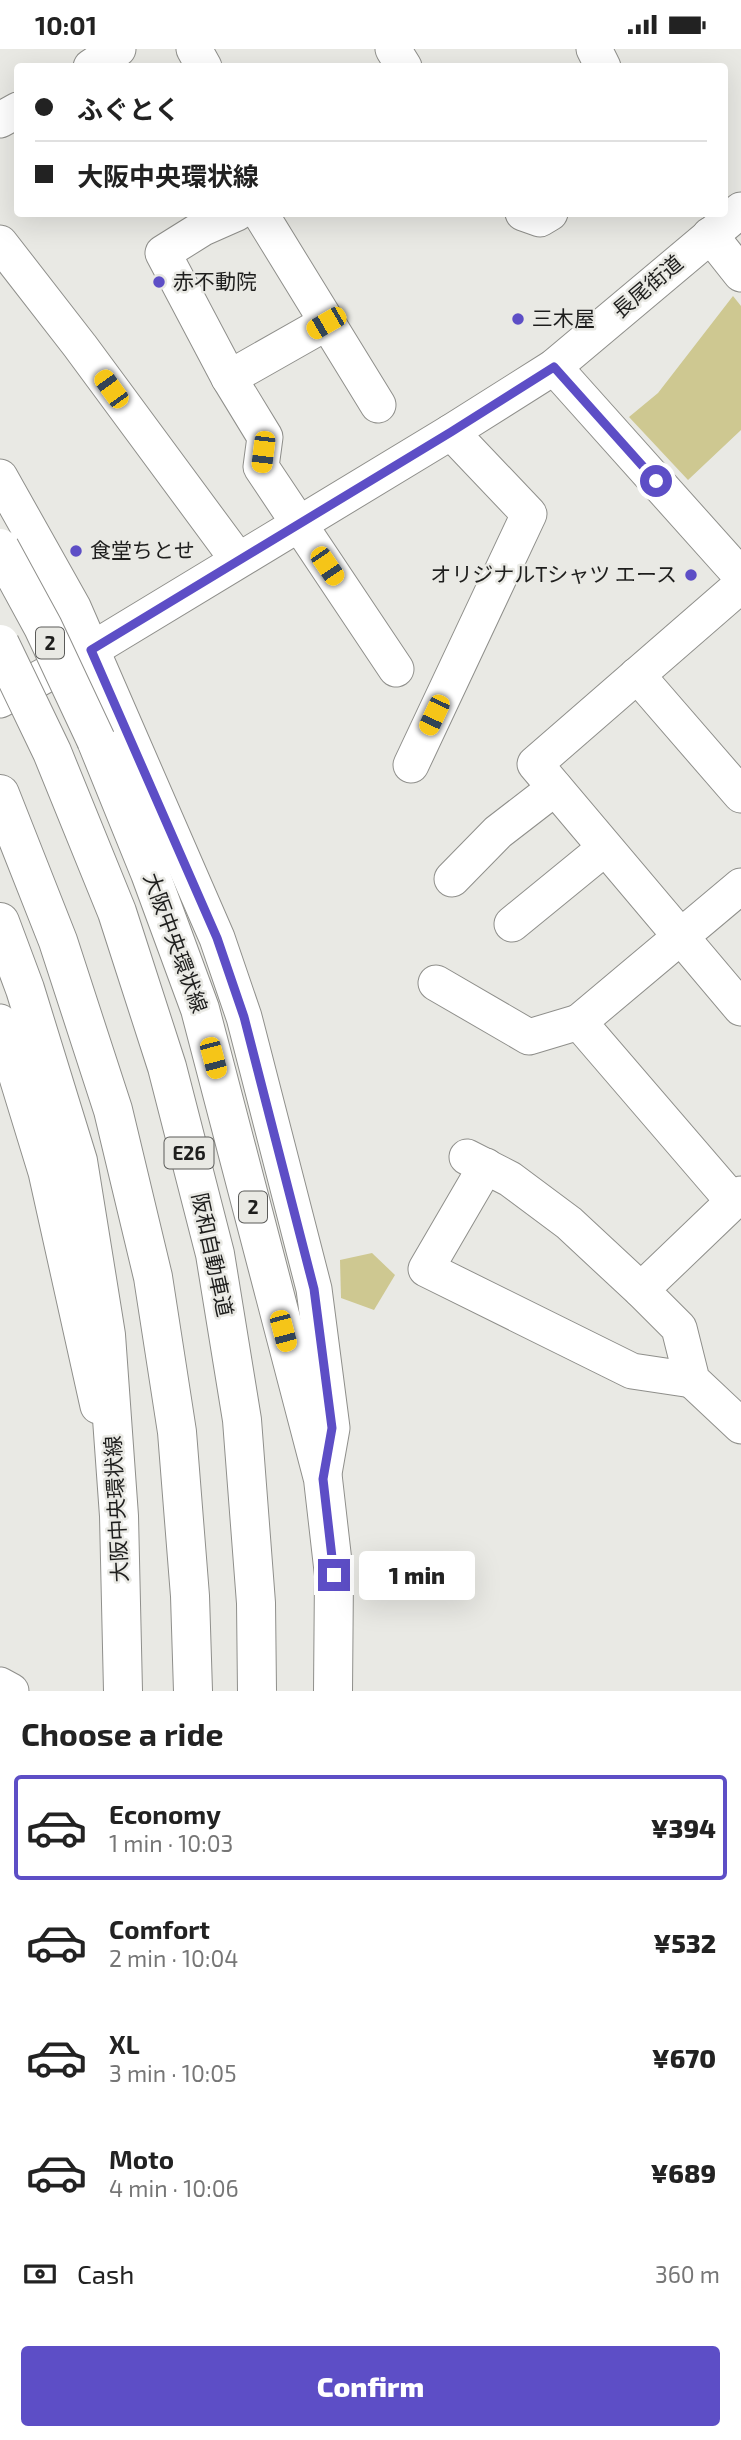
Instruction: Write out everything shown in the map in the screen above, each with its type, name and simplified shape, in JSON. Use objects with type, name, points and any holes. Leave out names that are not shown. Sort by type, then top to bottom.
[{"type":"main road","name":"大阪中央環状線","points":[[0,548],[43,627],[96,740],[150,873],[200,1009],[323,1479],[334,1575],[333,1691]]},
{"type":"main road","name":"阪和自動車道","points":[[0,644],[52,752],[117,912],[167,1067],[215,1254],[242,1420],[256,1602],[257,1691]]},
{"type":"main road","points":[[0,795],[58,941],[113,1110],[153,1277],[177,1432],[190,1595],[192,1691]]},
{"type":"main road","name":"大阪中央環状線","points":[[0,922],[25,989],[78,1161],[106,1335],[119,1516],[123,1691]]},
{"type":"street","points":[[97,63],[118,49]]},
{"type":"street","name":"長尾街道","points":[[0,700],[91,650],[554,367],[741,211]]},
{"type":"street","points":[[228,217],[203,228],[163,253],[229,379],[265,437],[261,467],[396,669]]},
{"type":"street","points":[[262,217],[378,405]]},
{"type":"street","points":[[710,235],[741,274]]},
{"type":"street","points":[[0,243],[80,346],[238,560]]},
{"type":"street","points":[[229,379],[326,323]]},
{"type":"street","points":[[554,367],[741,576]]},
{"type":"street","points":[[411,765],[529,514],[451,432]]},
{"type":"street","points":[[0,477],[74,607],[217,938],[244,1017],[314,1289],[332,1428],[323,1479]]},
{"type":"street","points":[[741,585],[535,764],[741,1008]]},
{"type":"street","points":[[637,675],[741,795]]},
{"type":"street","points":[[452,879],[498,832],[555,788]]},
{"type":"street","points":[[512,924],[605,848]]},
{"type":"street","points":[[436,983],[529,1037],[579,1022],[741,886]]},
{"type":"street","points":[[0,1022],[46,1172],[84,1336],[119,1516]]},
{"type":"street","points":[[579,1022],[737,1197],[641,1290]]},
{"type":"street","points":[[692,1380],[632,1371],[426,1269],[475,1161],[510,1179],[569,1223],[641,1290],[679,1328],[692,1380],[741,1426]]},
{"type":"street","points":[[0,1685],[11,1691]]},
{"type":"shaded area","points":[[733,296],[741,306],[741,430],[688,480],[629,417],[658,393]]},
{"type":"shaded area","points":[[372,1253],[395,1275],[374,1310],[341,1298],[340,1260]]},
{"type":"place","name":"赤不動院","points":[[159,282]]},
{"type":"place","name":"三木屋","points":[[518,319]]},
{"type":"place","name":"食堂ちとせ","points":[[76,551]]},
{"type":"place","name":"オリジナルTシャツ エース","points":[[691,575]]},
{"type":"route","points":[[334,1575],[323,1479],[332,1428],[314,1289],[244,1017],[217,938],[91,650],[554,367],[656,481]]}]
